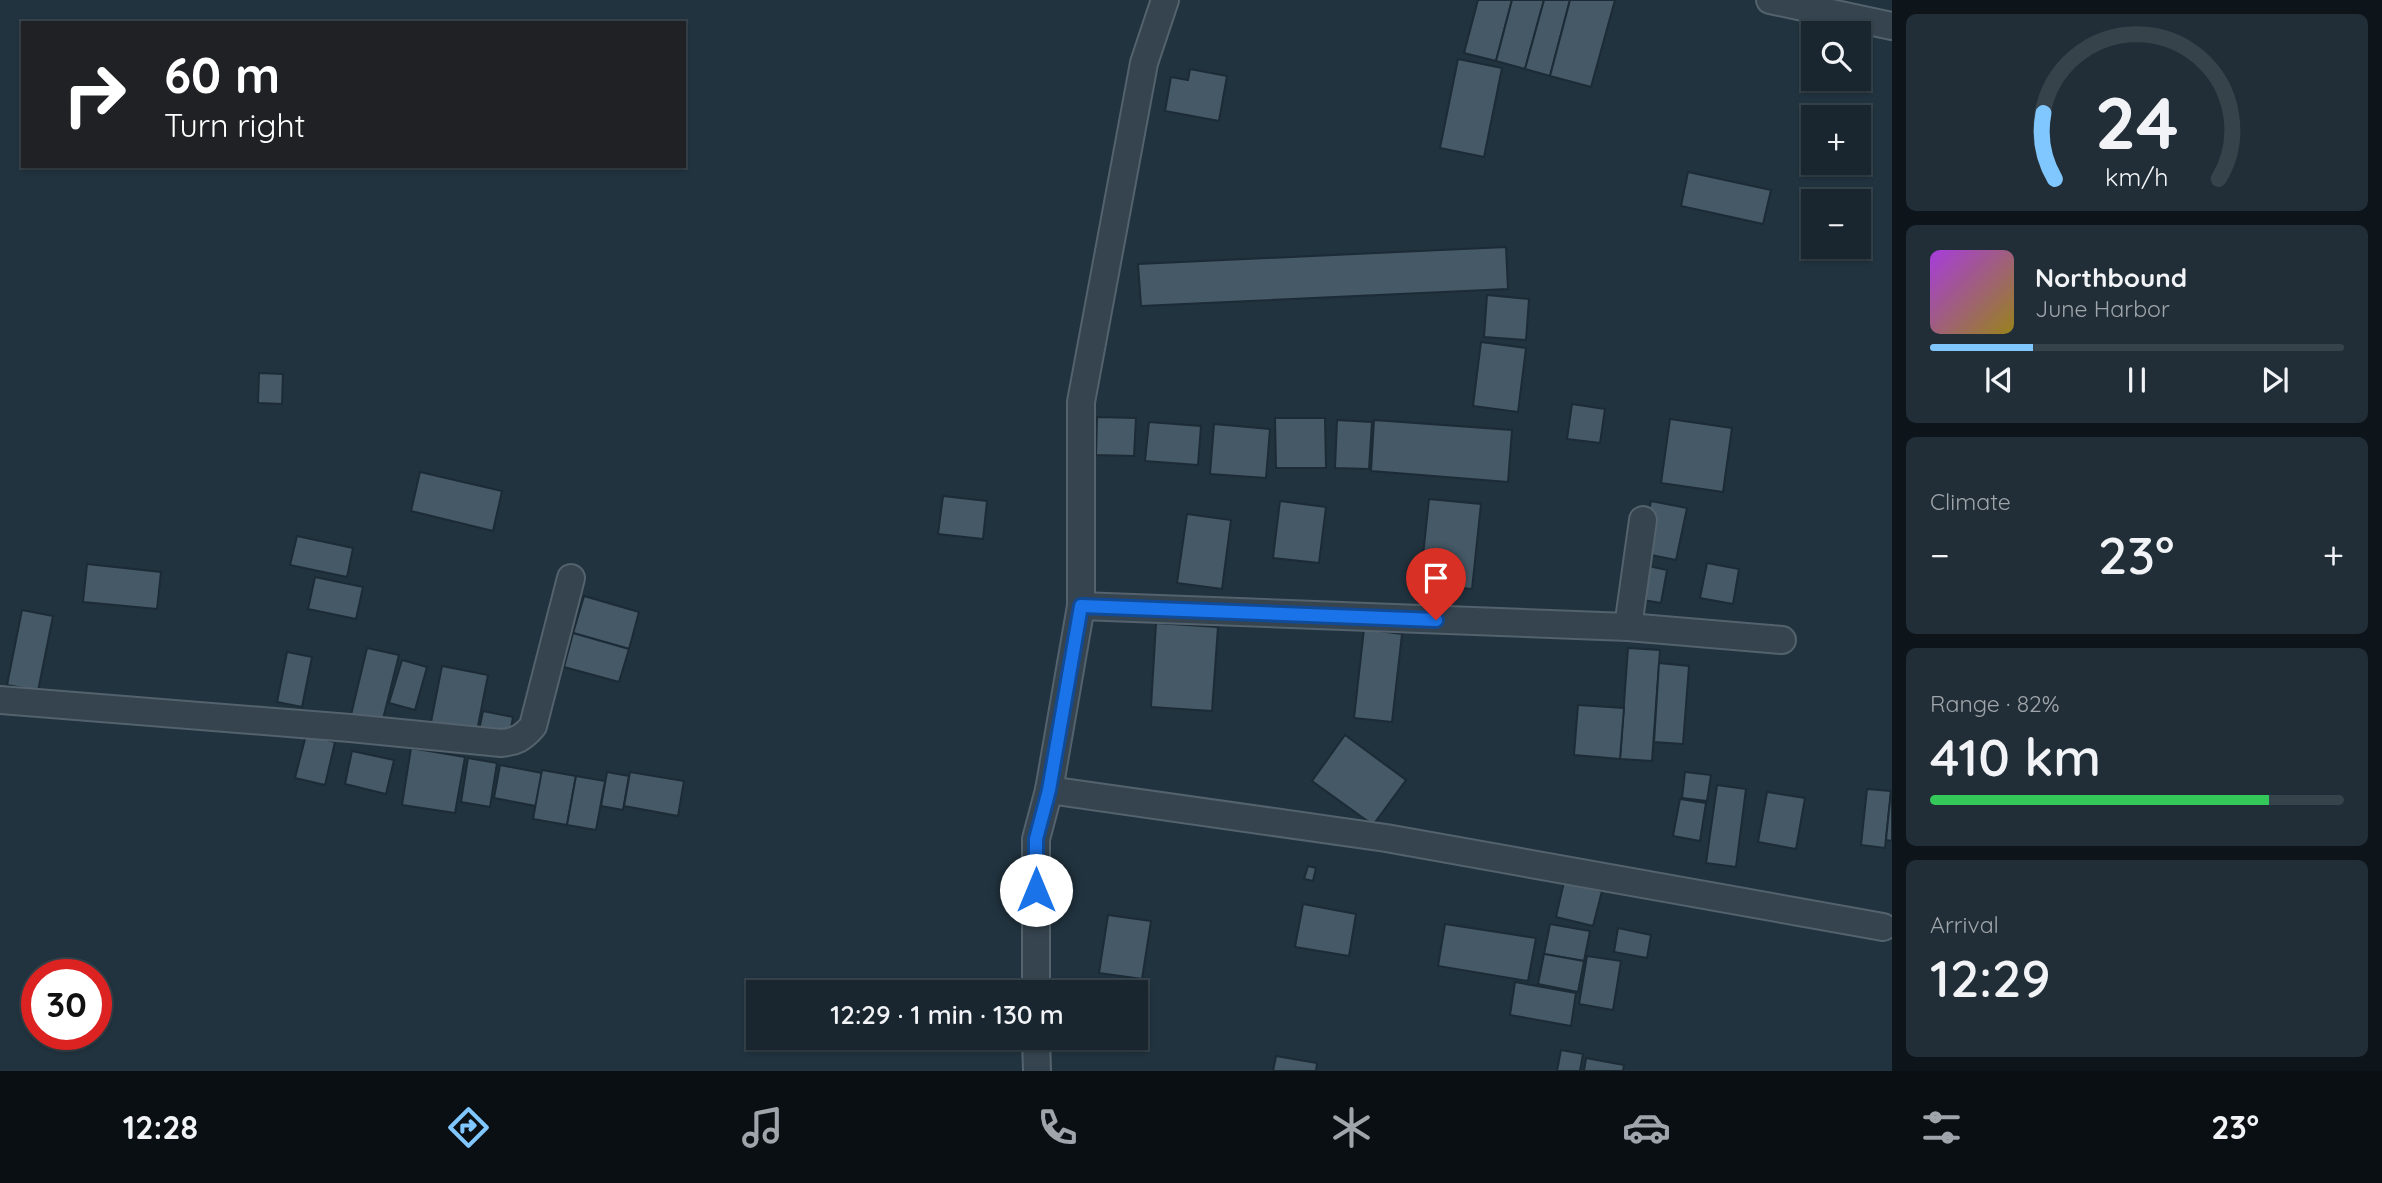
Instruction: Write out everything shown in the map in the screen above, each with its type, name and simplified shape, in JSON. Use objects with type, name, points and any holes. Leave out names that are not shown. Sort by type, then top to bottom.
[{"type":"street","points":[[1036,980],[1036,839],[1049,790],[1081,606],[1081,402],[1144,63],[1165,0]]},
{"type":"street","points":[[1770,0],[1892,26]]},
{"type":"street","points":[[1628,627],[1643,520]]},
{"type":"street","points":[[0,700],[501,743],[515,742],[525,736],[533,726],[571,578]]},
{"type":"street","points":[[1081,606],[1628,627],[1782,640]]},
{"type":"street","points":[[1049,790],[1386,838],[1883,927]]},
{"type":"street","points":[[1036,1050],[1037,1071]]},
{"type":"building","points":[[1478,0],[1512,0],[1496,61],[1464,53]]},
{"type":"building","points":[[1512,0],[1544,0],[1525,69],[1496,61]]},
{"type":"building","points":[[1544,0],[1570,0],[1550,76],[1525,69]]},
{"type":"building","points":[[1570,0],[1615,0],[1591,87],[1550,76]]},
{"type":"building","points":[[1458,59],[1502,68],[1484,157],[1440,148]]},
{"type":"building","points":[[1190,69],[1227,76],[1219,121],[1165,111],[1171,77],[1188,80]]},
{"type":"building","points":[[1688,172],[1771,190],[1763,224],[1681,206]]},
{"type":"building","points":[[1506,247],[1508,289],[1141,306],[1138,264]]},
{"type":"building","points":[[1487,295],[1529,299],[1526,340],[1484,337]]},
{"type":"building","points":[[1481,342],[1526,348],[1518,412],[1473,406]]},
{"type":"building","points":[[259,373],[283,374],[282,404],[258,403]]},
{"type":"building","points":[[1572,404],[1605,409],[1600,443],[1567,439]]},
{"type":"building","points":[[1097,417],[1136,418],[1134,456],[1096,455]]},
{"type":"building","points":[[1275,418],[1325,418],[1326,468],[1276,468]]},
{"type":"building","points":[[1670,419],[1732,428],[1723,492],[1661,483]]},
{"type":"building","points":[[1337,420],[1372,422],[1369,469],[1335,468]]},
{"type":"building","points":[[1374,420],[1512,430],[1508,482],[1371,471]]},
{"type":"building","points":[[1149,422],[1201,426],[1198,465],[1145,461]]},
{"type":"building","points":[[1214,424],[1270,429],[1266,478],[1210,474]]},
{"type":"building","points":[[420,472],[502,491],[493,531],[411,511]]},
{"type":"building","points":[[943,496],[987,501],[983,539],[938,534]]},
{"type":"building","points":[[1429,499],[1481,504],[1472,589],[1420,584]]},
{"type":"building","points":[[1280,501],[1326,507],[1319,563],[1273,558]]},
{"type":"building","points":[[1651,501],[1687,508],[1676,560],[1641,553]]},
{"type":"building","points":[[1187,514],[1231,520],[1222,589],[1177,583]]},
{"type":"building","points":[[297,536],[353,548],[347,577],[290,565]]},
{"type":"building","points":[[1707,563],[1739,569],[1733,604],[1700,598]]},
{"type":"building","points":[[87,564],[161,572],[157,609],[83,602]]},
{"type":"building","points":[[1644,565],[1667,570],[1661,603],[1637,599]]},
{"type":"building","points":[[315,577],[363,587],[356,619],[308,609]]},
{"type":"building","points":[[584,596],[639,612],[629,649],[573,633]]},
{"type":"building","points":[[22,610],[53,616],[38,691],[7,685]]},
{"type":"building","points":[[1156,623],[1218,627],[1212,711],[1151,707]]},
{"type":"building","points":[[1364,629],[1402,634],[1392,722],[1354,718]]},
{"type":"building","points":[[573,633],[629,649],[619,682],[564,667]]},
{"type":"building","points":[[367,648],[399,655],[382,723],[351,715]]},
{"type":"building","points":[[1628,648],[1660,650],[1652,761],[1620,759]]},
{"type":"building","points":[[287,652],[312,657],[302,707],[277,702]]},
{"type":"building","points":[[402,660],[427,667],[415,710],[389,703]]},
{"type":"building","points":[[1659,663],[1689,666],[1683,744],[1654,742]]},
{"type":"building","points":[[442,666],[488,675],[476,736],[430,727]]},
{"type":"building","points":[[1578,705],[1624,708],[1620,759],[1574,755]]},
{"type":"building","points":[[483,711],[513,717],[509,741],[478,735]]},
{"type":"building","points":[[306,735],[335,742],[325,785],[295,778]]},
{"type":"building","points":[[1345,735],[1406,780],[1373,825],[1312,781]]},
{"type":"building","points":[[411,748],[465,757],[455,813],[402,805]]},
{"type":"building","points":[[352,751],[394,760],[386,794],[345,784]]},
{"type":"building","points":[[468,758],[497,763],[490,807],[461,802]]},
{"type":"building","points":[[500,765],[542,773],[536,806],[494,798]]},
{"type":"building","points":[[542,770],[576,776],[567,825],[533,819]]},
{"type":"building","points":[[607,772],[629,776],[623,810],[601,806]]},
{"type":"building","points":[[630,772],[684,781],[678,816],[624,806]]},
{"type":"building","points":[[1685,772],[1711,775],[1707,801],[1682,798]]},
{"type":"building","points":[[576,776],[605,781],[596,830],[567,825]]},
{"type":"building","points":[[1717,785],[1746,789],[1736,867],[1706,863]]},
{"type":"building","points":[[1867,789],[1891,791],[1885,848],[1861,845]]},
{"type":"building","points":[[1892,791],[1892,841],[1886,840]]},
{"type":"building","points":[[1767,792],[1805,798],[1796,849],[1758,842]]},
{"type":"building","points":[[1680,799],[1706,803],[1700,841],[1673,836]]},
{"type":"building","points":[[1308,866],[1316,868],[1313,881],[1304,879]]},
{"type":"building","points":[[1564,882],[1602,891],[1593,926],[1556,917]]},
{"type":"building","points":[[1303,904],[1356,914],[1349,956],[1295,947]]},
{"type":"building","points":[[1108,915],[1151,921],[1142,979],[1099,973]]},
{"type":"building","points":[[1445,924],[1536,938],[1528,981],[1438,966]]},
{"type":"building","points":[[1550,924],[1590,931],[1584,961],[1544,954]]},
{"type":"building","points":[[1618,928],[1651,935],[1647,958],[1614,952]]},
{"type":"building","points":[[1544,954],[1584,961],[1578,992],[1538,984]]},
{"type":"building","points":[[1587,956],[1621,961],[1613,1010],[1579,1004]]},
{"type":"building","points":[[1515,982],[1576,993],[1571,1026],[1510,1015]]},
{"type":"building","points":[[1561,1050],[1583,1054],[1580,1071],[1557,1071]]},
{"type":"building","points":[[1276,1056],[1317,1063],[1316,1071],[1273,1071]]},
{"type":"building","points":[[1586,1058],[1624,1065],[1623,1071],[1584,1071]]},
{"type":"route","points":[[1036,890],[1036,839],[1049,790],[1081,606],[1436,620]]}]
